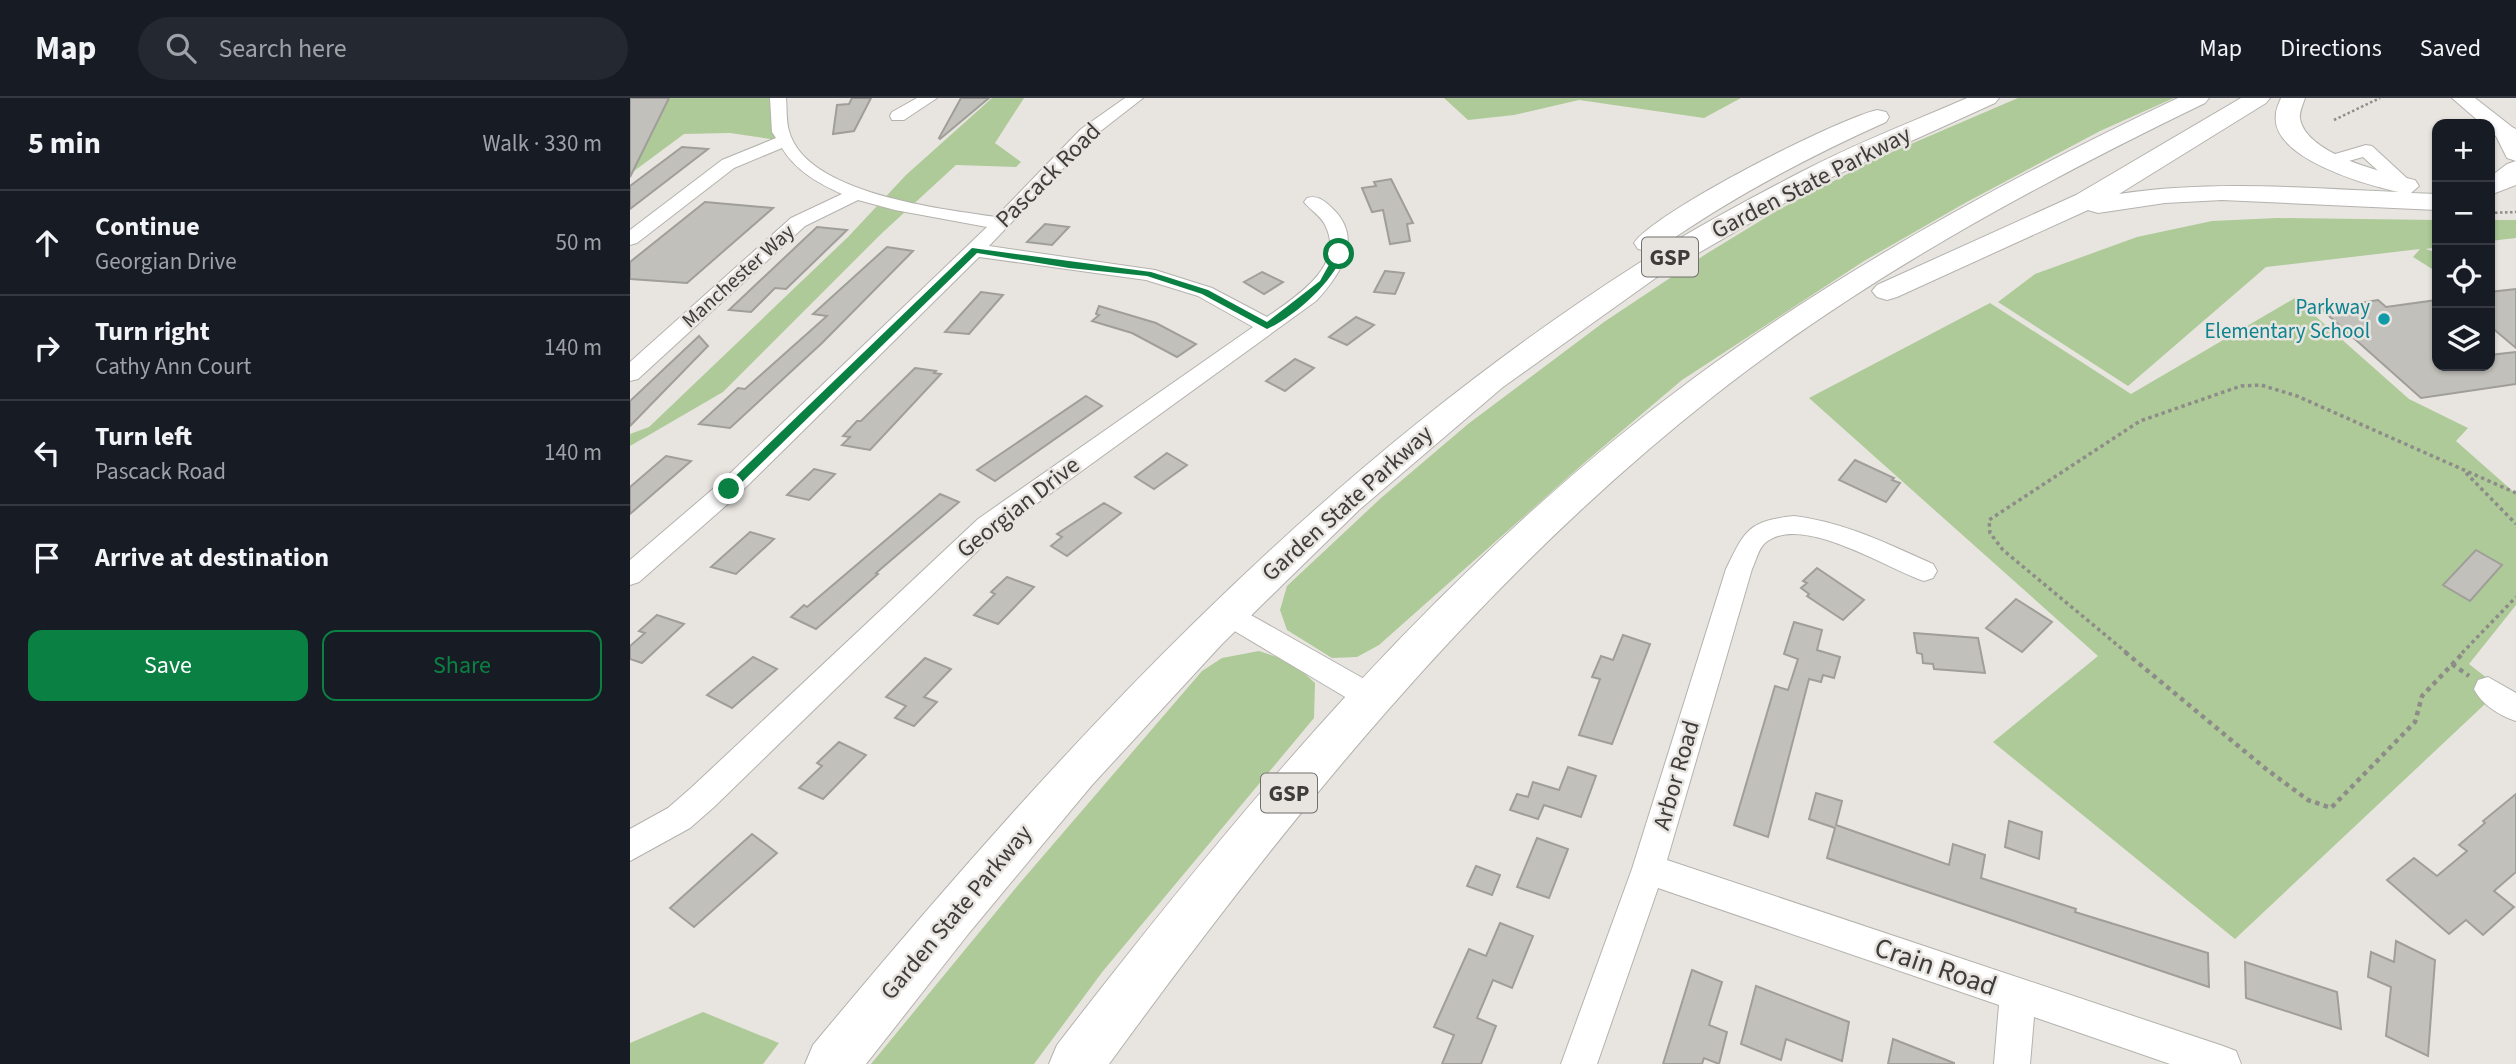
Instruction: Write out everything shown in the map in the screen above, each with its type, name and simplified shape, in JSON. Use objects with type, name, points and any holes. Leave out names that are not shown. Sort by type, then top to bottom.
[{"type":"highway","points":[[1383,468],[1465,381],[1676,223],[1723,192],[1774,164],[1924,98]]},
{"type":"highway","name":"Garden State Parkway","points":[[832,1064],[1037,814],[1105,738],[1226,612],[1430,428],[1564,327],[1684,248],[1833,166],[1987,98]]},
{"type":"highway","name":"GSP","points":[[1076,1064],[1251,838],[1372,698],[1514,551],[1617,457],[1734,365],[1900,256],[2075,157],[2197,98]]},
{"type":"highway","points":[[1617,457],[1737,383],[1803,337],[1862,303],[1941,264],[2059,215],[2129,178],[2258,98]]},
{"type":"highway","points":[[2293,98],[2286,114],[2289,127],[2308,147],[2365,176],[2397,178],[2432,188]]},
{"type":"highway","points":[[2331,161],[2304,167],[2297,173],[2302,183],[2331,198]]},
{"type":"highway","points":[[2495,185],[2506,180],[2516,169]]},
{"type":"highway","points":[[2059,215],[2128,200],[2194,193],[2432,202]]},
{"type":"highway","points":[[2495,200],[2516,199]]},
{"type":"main road","points":[[2462,98],[2513,138]]},
{"type":"main road","points":[[2480,98],[2513,138]]},
{"type":"street","points":[[778,98],[776,113],[784,141],[809,169],[856,194],[916,209],[998,223]]},
{"type":"street","points":[[898,116],[929,98]]},
{"type":"street","name":"Pascack Road","points":[[630,575],[729,489],[975,250],[1087,133],[1135,98]]},
{"type":"street","points":[[630,239],[714,173],[742,157],[784,141]]},
{"type":"street","points":[[2331,161],[2366,150],[2397,178]]},
{"type":"street","name":"Manchester Way","points":[[630,374],[799,222],[856,194]]},
{"type":"street","name":"Georgian Drive","points":[[630,846],[679,818],[703,797],[986,526],[1267,326],[1323,283],[1334,268],[1340,239],[1337,227],[1329,215],[1313,202]]},
{"type":"street","points":[[975,250],[1148,274],[1205,292],[1267,326]]},
{"type":"street","name":"Arbor Road","points":[[1578,1064],[1648,869],[1739,569],[1755,537],[1779,524],[1806,524],[1924,571]]},
{"type":"street","points":[[1226,612],[1372,698]]},
{"type":"street","points":[[2487,689],[2516,709]]},
{"type":"street","name":"Crain Road","points":[[1648,869],[2223,1064]]},
{"type":"street","points":[[2012,1064],[2018,994]]},
{"type":"path","points":[[2371,98],[2378,99]]},
{"type":"path","points":[[2334,120],[2378,99]]},
{"type":"path","points":[[2495,213],[2516,212]]},
{"type":"path","points":[[2516,493],[2297,397],[2261,385],[2241,386],[2140,421],[1989,520],[1990,533],[2003,550],[2032,575],[2266,769],[2308,800],[2331,808],[2415,722],[2422,696],[2516,597]]},
{"type":"path","points":[[2464,471],[2516,524]]},
{"type":"green space","points":[[630,98],[778,98],[784,141],[730,133],[684,134],[630,174]]},
{"type":"green space","points":[[992,98],[1024,98],[995,143],[1021,162],[1016,167],[956,165],[881,234],[723,392],[630,446],[630,434],[649,427],[848,237],[906,175]]},
{"type":"green space","points":[[1444,98],[1741,98],[1704,118],[1579,100],[1514,115],[1468,120]]},
{"type":"green space","points":[[2018,98],[2174,98],[2100,131],[1965,203],[1864,261],[1682,380],[1379,645],[1357,657],[1332,658],[1287,630],[1280,610],[1287,586],[1381,498],[1468,424],[1604,322],[1778,210],[1876,159]]},
{"type":"green space","points":[[2277,218],[2432,220],[2432,248],[2426,249],[2432,251],[2432,269],[2413,257],[2420,249],[2266,267],[2128,386],[1998,302],[2035,274],[2137,237],[2212,221]]},
{"type":"green space","points":[[2495,220],[2516,220],[2516,238],[2495,240]]},
{"type":"green space","points":[[2295,298],[2409,399],[2468,428],[2456,441],[2516,494],[2516,605],[2469,664],[2501,689],[2235,939],[1993,742],[2098,656],[1809,398],[1990,303],[2131,394]]},
{"type":"green space","points":[[1259,651],[1292,662],[1315,683],[1314,718],[1103,971],[1034,1064],[871,1064],[1019,884],[1202,671],[1222,658]]},
{"type":"green space","points":[[703,1012],[779,1043],[763,1064],[630,1064],[630,1043]]},
{"type":"building","points":[[630,98],[669,98],[630,177]]},
{"type":"building","points":[[852,98],[871,98],[854,131],[833,134],[837,105],[849,104]]},
{"type":"building","points":[[961,98],[989,98],[940,139],[939,138]]},
{"type":"building","points":[[682,147],[708,149],[630,209],[630,186]]},
{"type":"building","points":[[1391,179],[1413,223],[1407,224],[1410,241],[1390,244],[1383,210],[1372,212],[1362,188],[1376,186],[1374,182]]},
{"type":"building","points":[[705,202],[773,208],[687,283],[630,279],[630,262]]},
{"type":"building","points":[[1045,224],[1069,227],[1052,245],[1027,242]]},
{"type":"building","points":[[817,227],[847,230],[786,289],[775,288],[751,312],[729,310]]},
{"type":"building","points":[[887,247],[913,251],[822,343],[730,428],[699,424],[738,388],[745,389],[827,316],[813,314]]},
{"type":"building","points":[[1385,271],[1404,273],[1395,294],[1374,292]]},
{"type":"building","points":[[1262,272],[1283,282],[1264,294],[1244,282]]},
{"type":"building","points":[[2516,289],[2516,348],[2495,330],[2495,291]]},
{"type":"building","points":[[981,292],[1003,295],[969,334],[945,332]]},
{"type":"building","points":[[2378,300],[2386,307],[2432,301],[2432,371],[2495,371],[2495,354],[2516,352],[2516,384],[2421,398],[2321,309]]},
{"type":"building","points":[[1099,306],[1156,323],[1196,344],[1177,357],[1132,333],[1092,321],[1099,315],[1096,314]]},
{"type":"building","points":[[1356,317],[1374,325],[1347,345],[1329,337]]},
{"type":"building","points":[[699,336],[708,346],[630,426],[630,401]]},
{"type":"building","points":[[1295,359],[1314,368],[1285,391],[1266,381]]},
{"type":"building","points":[[915,368],[941,374],[870,450],[842,445],[850,437],[843,436],[857,421],[861,421]]},
{"type":"building","points":[[1086,396],[1102,406],[995,481],[977,470]]},
{"type":"building","points":[[1167,453],[1187,465],[1154,489],[1135,477]]},
{"type":"building","points":[[666,456],[691,461],[630,514],[630,487]]},
{"type":"building","points":[[1855,460],[1900,483],[1886,502],[1839,480]]},
{"type":"building","points":[[814,469],[835,474],[809,500],[787,495]]},
{"type":"building","points":[[940,494],[959,502],[816,629],[791,617],[804,605],[807,607]]},
{"type":"building","points":[[1104,503],[1121,513],[1067,556],[1051,546],[1062,537],[1057,534]]},
{"type":"building","points":[[750,532],[774,539],[736,574],[711,567]]},
{"type":"building","points":[[2476,550],[2502,565],[2470,601],[2443,585]]},
{"type":"building","points":[[1817,568],[1864,600],[1843,620],[1807,596],[1809,594],[1801,588],[1807,583],[1803,581]]},
{"type":"building","points":[[1007,577],[1034,587],[998,624],[974,615],[995,594],[991,592]]},
{"type":"building","points":[[2016,599],[2052,622],[2022,652],[1986,628]]},
{"type":"building","points":[[657,615],[684,624],[642,663],[630,659],[630,646],[645,633],[639,631]]},
{"type":"building","points":[[1794,622],[1822,630],[1817,650],[1840,657],[1834,678],[1823,675],[1821,682],[1809,679],[1768,837],[1734,825],[1775,686],[1788,690],[1798,659],[1784,654]]},
{"type":"building","points":[[1914,633],[1978,638],[1985,673],[1934,669],[1933,664],[1923,663],[1922,654],[1917,653]]},
{"type":"building","points":[[1623,635],[1650,644],[1612,744],[1579,735],[1600,679],[1592,677],[1601,656],[1613,660]]},
{"type":"building","points":[[753,657],[777,669],[732,708],[707,695]]},
{"type":"building","points":[[925,658],[951,669],[924,697],[937,702],[914,726],[895,718],[906,706],[886,697]]},
{"type":"building","points":[[839,742],[866,755],[823,799],[799,788],[822,766],[817,763]]},
{"type":"building","points":[[1568,767],[1596,776],[1581,817],[1544,805],[1538,819],[1510,810],[1517,794],[1528,797],[1533,782],[1559,790]]},
{"type":"building","points":[[1816,793],[1842,801],[1836,825],[1949,865],[1953,844],[1985,855],[1981,878],[2076,909],[2075,912],[2208,953],[2209,987],[1827,858],[1835,828],[1809,819]]},
{"type":"building","points":[[2516,794],[2516,872],[2494,891],[2514,907],[2483,935],[2466,920],[2449,934],[2387,880],[2414,858],[2437,876],[2467,851],[2459,845]]},
{"type":"building","points":[[2009,821],[2042,832],[2039,859],[2005,847]]},
{"type":"building","points":[[752,834],[777,853],[694,927],[670,908]]},
{"type":"building","points":[[1537,838],[1568,849],[1549,898],[1517,887]]},
{"type":"building","points":[[1476,866],[1500,875],[1492,895],[1467,886]]},
{"type":"building","points":[[1500,923],[1533,936],[1512,988],[1493,980],[1477,1018],[1496,1026],[1481,1064],[1442,1064],[1454,1035],[1434,1027],[1469,949],[1486,956]]},
{"type":"building","points":[[2396,941],[2435,960],[2428,1056],[2386,1036],[2391,987],[2368,977],[2371,952],[2394,962]]},
{"type":"building","points":[[2245,962],[2337,992],[2341,1029],[2246,998]]},
{"type":"building","points":[[1692,970],[1722,982],[1709,1025],[1727,1032],[1719,1064],[1704,1058],[1702,1064],[1663,1064]]},
{"type":"building","points":[[1756,986],[1849,1022],[1842,1061],[1786,1039],[1781,1060],[1741,1044]]},
{"type":"building","points":[[1893,1039],[1954,1063],[1954,1064],[1888,1064]]},
{"type":"place","name":"Parkway Elementary School","points":[[2384,319]]},
{"type":"route","points":[[729,489],[975,250],[1069,265],[1114,268],[1180,282],[1205,292],[1267,326],[1309,297],[1323,283],[1334,268],[1339,254]]}]
